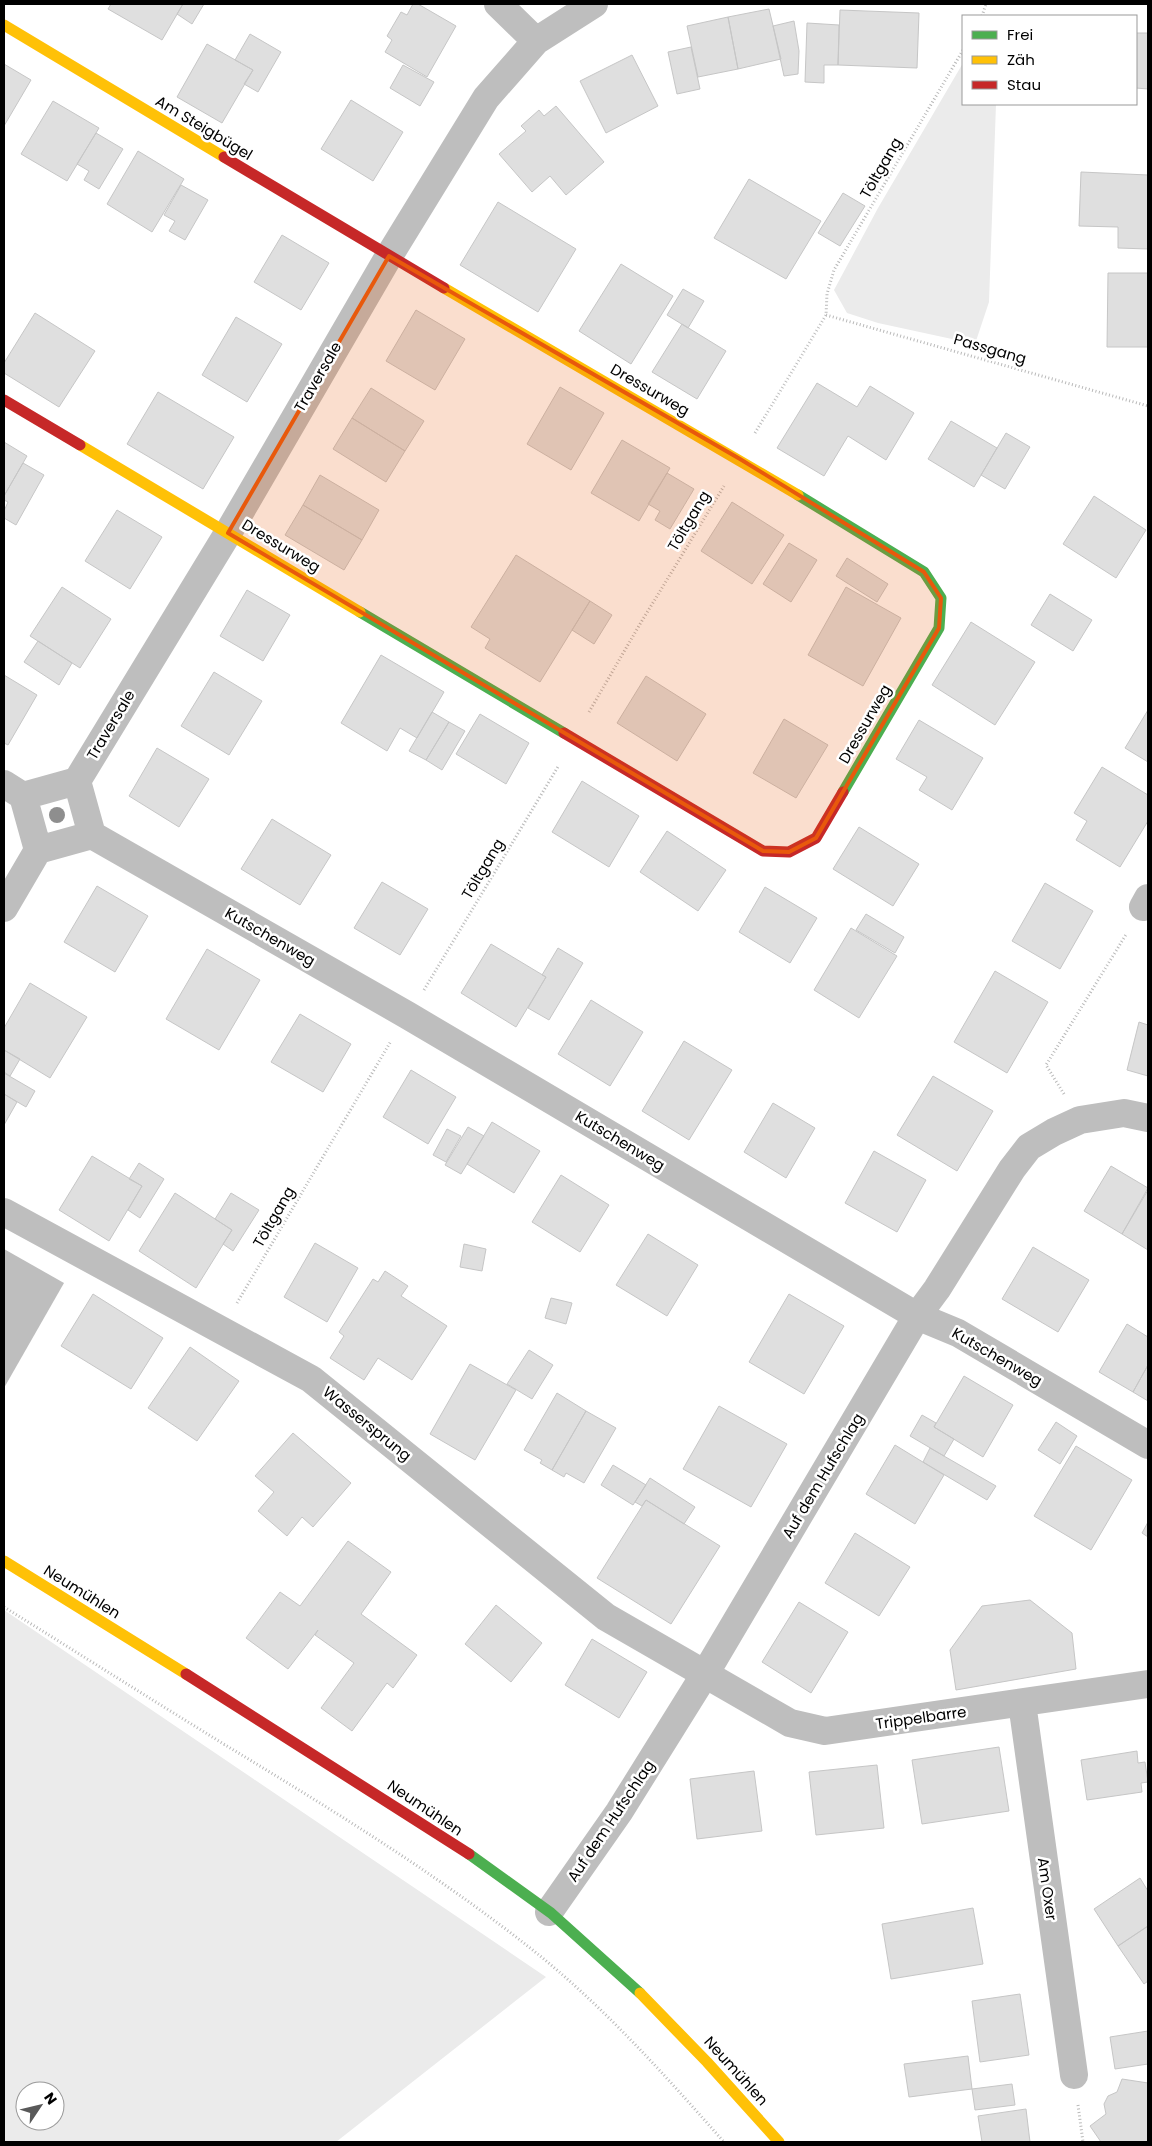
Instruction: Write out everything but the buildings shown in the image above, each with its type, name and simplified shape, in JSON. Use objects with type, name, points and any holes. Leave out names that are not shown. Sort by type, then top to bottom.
[{"type":"street","points":[[498,4],[536,41]]},
{"type":"street","name":"Traversale","points":[[77,781],[228,533],[389,256],[486,98],[536,41],[594,4]]},
{"type":"street","name":"Am Steigbügel","points":[[4,25],[389,256]]},
{"type":"street","name":"Dressurweg","points":[[228,533],[763,851],[789,852],[816,838],[939,628],[941,598],[924,572],[740,459],[389,256]]},
{"type":"street","points":[[4,400],[228,533]]},
{"type":"street","points":[[4,908],[38,850],[92,835],[77,781],[14,790],[38,850]]},
{"type":"street","name":"Kutschenweg","points":[[92,835],[408,1015],[916,1316],[958,1332],[1148,1446]]},
{"type":"street","name":"Auf dem Hufschlag","points":[[549,1912],[619,1812],[706,1674],[916,1316],[937,1289],[1012,1169],[1029,1146],[1080,1120],[1124,1113],[1148,1118]]},
{"type":"street","name":"Wassersprung","points":[[4,1212],[312,1379],[606,1617],[706,1674]]},
{"type":"street","name":"Neumühlen","points":[[4,1561],[415,1818],[549,1912],[578,1936],[702,2054],[779,2142]]},
{"type":"street","name":"Trippelbarre","points":[[706,1674],[790,1723],[825,1731],[1148,1684]]},
{"type":"street","name":"Am Oxer","points":[[1022,1703],[1074,2075]]},
{"type":"path","name":"Töltgang","points":[[419,998],[575,738],[640,624],[826,315],[827,294],[834,270],[962,52]]},
{"type":"path","name":"Passgang","points":[[826,315],[1148,406]]},
{"type":"path","points":[[1080,1120],[1046,1065],[1145,902]]},
{"type":"path","name":"Töltgang","points":[[221,1330],[393,1038]]},
{"type":"path","points":[[4,1606],[326,1806],[440,1882],[526,1944],[595,2004],[656,2065],[724,2142]]},
{"type":"path","points":[[1074,2075],[1083,2142]]},
{"type":"highlighted area","points":[[389,256],[740,459],[924,572],[941,598],[939,628],[816,838],[789,852],[763,851],[228,533]]},
{"type":"shaded area","points":[[962,65],[962,105],[996,105],[989,302],[975,344],[878,323],[847,313],[834,290],[878,208]]},
{"type":"shaded area","points":[[4,1249],[64,1283],[4,1388]]},
{"type":"shaded area","points":[[4,1610],[546,1977],[336,2142],[4,2142]]},
{"type":"traffic: fast","points":[[798,495],[924,572],[941,598],[939,628],[843,792]]},
{"type":"traffic: fast","points":[[360,612],[564,733]]},
{"type":"traffic: fast","points":[[469,1854],[551,1913],[640,1993]]},
{"type":"traffic: slow","points":[[4,25],[224,157]]},
{"type":"traffic: slow","points":[[444,288],[798,495]]},
{"type":"traffic: slow","points":[[80,445],[360,612]]},
{"type":"traffic: slow","points":[[4,1561],[186,1674]]},
{"type":"traffic: slow","points":[[640,1993],[707,2062],[779,2142]]},
{"type":"traffic: jam","points":[[224,157],[444,288]]},
{"type":"traffic: jam","points":[[4,400],[80,445]]},
{"type":"traffic: jam","points":[[564,733],[763,851],[789,852],[816,838],[843,792]]},
{"type":"traffic: jam","points":[[186,1674],[469,1854]]}]
